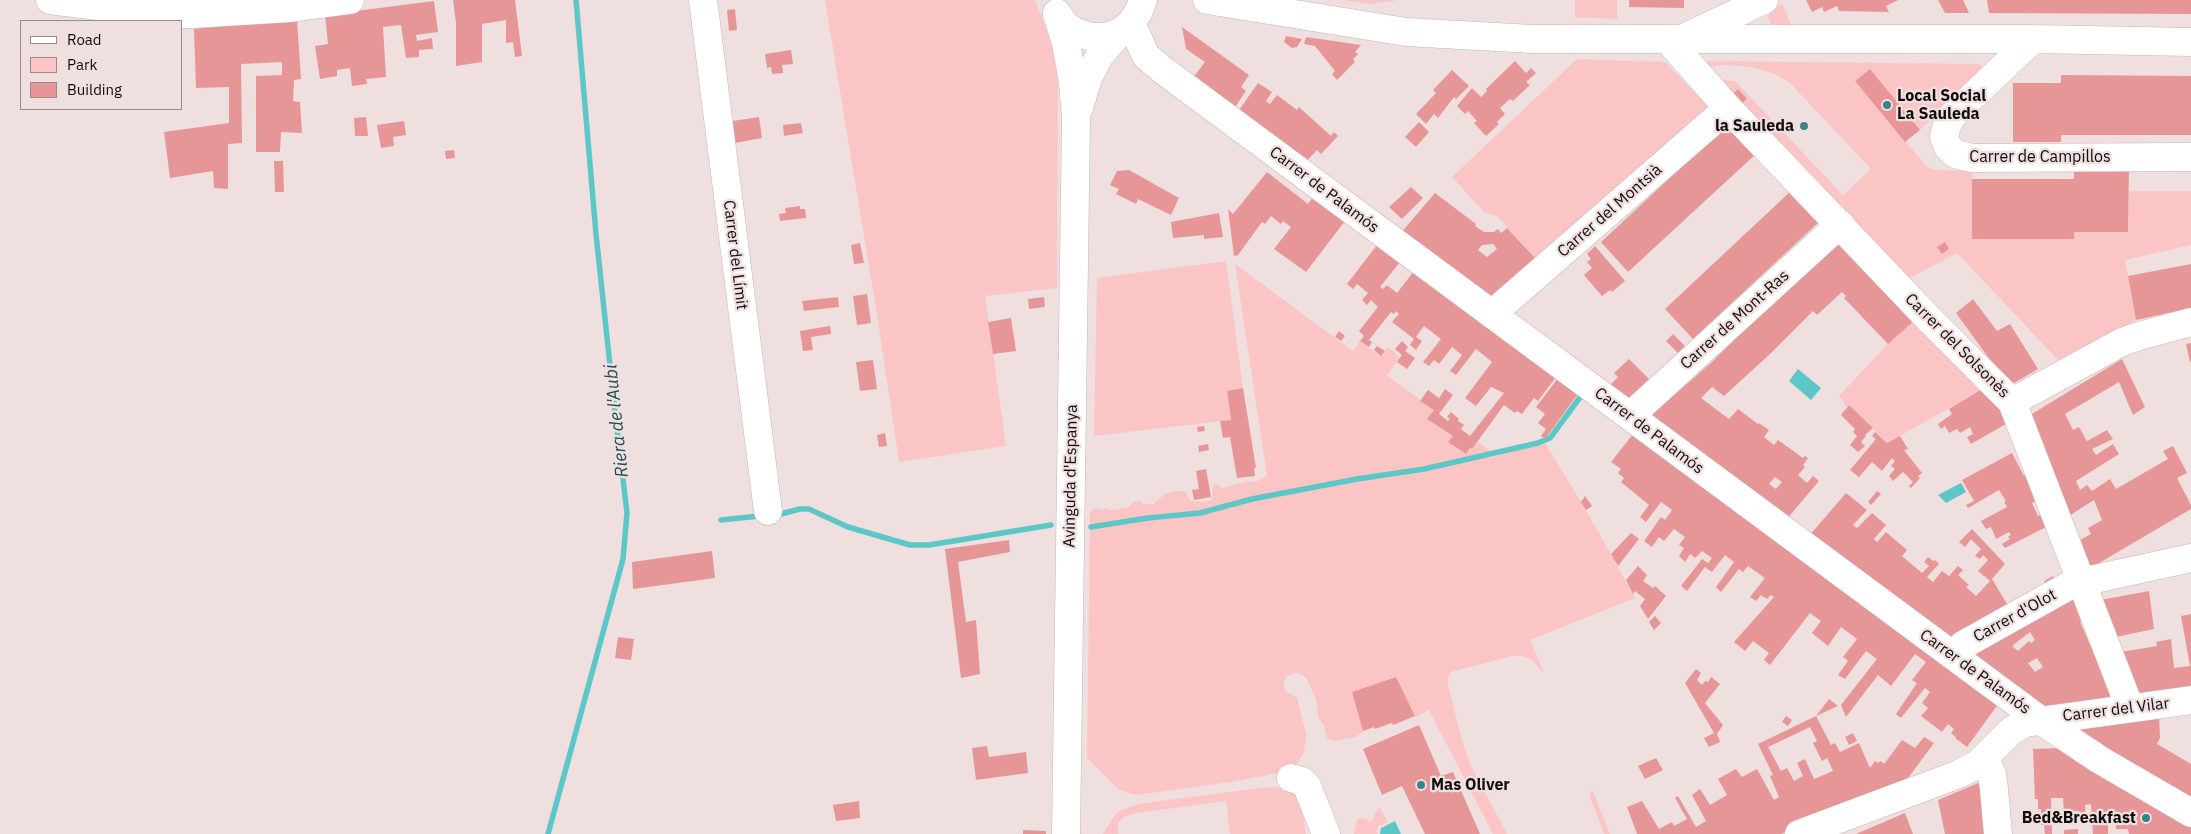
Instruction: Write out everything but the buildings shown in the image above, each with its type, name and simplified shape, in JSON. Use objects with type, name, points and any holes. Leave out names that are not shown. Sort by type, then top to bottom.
[{"type":"street","points":[[50,0],[162,14],[193,14],[291,8],[350,0]]},
{"type":"street","name":"Carrer del Límit","points":[[703,0],[768,510]]},
{"type":"street","points":[[1207,0],[1331,20],[1452,36],[1671,45],[1718,40],[2033,39],[2191,42]]},
{"type":"street","points":[[1671,45],[1759,2]]},
{"type":"street","points":[[1718,40],[1714,32],[1759,2]]},
{"type":"street","points":[[1053,5],[1066,26],[1085,36],[1106,37],[1138,12]]},
{"type":"street","name":"Avinguda d'Espanya","points":[[1053,5],[1068,53],[1076,118],[1066,834]]},
{"type":"street","name":"Avinguda d'Espanya","points":[[1076,118],[1088,78],[1100,55],[1138,12]]},
{"type":"street","name":"Carrer de Palamós","points":[[1138,12],[1146,56],[1156,65],[2040,720],[2100,760],[2191,814]]},
{"type":"street","name":"Carrer de Campillos","points":[[2033,39],[1953,115],[1947,125],[1944,137],[1948,147],[1955,154],[1972,158],[2191,157]]},
{"type":"street","name":"Carrer del Solsonès","points":[[1671,45],[1728,108],[1930,320],[2012,402],[2130,708]]},
{"type":"street","name":"Carrer del Montsià","points":[[1492,314],[1728,108]]},
{"type":"street","name":"Carrer de Mont-Ras","points":[[1630,416],[1840,224]]},
{"type":"street","points":[[2012,402],[2122,342],[2191,322]]},
{"type":"street","name":"Carrer d'Olot","points":[[1952,655],[1963,645],[2072,584],[2191,558]]},
{"type":"street","name":"Carrer del Vilar","points":[[1799,834],[1959,774],[1978,764],[2011,731],[2024,723],[2191,700]]},
{"type":"street","points":[[1984,758],[1992,774],[1998,834]]},
{"type":"street","points":[[1291,778],[1302,781],[1306,786],[1326,834]]},
{"type":"green space","points":[[825,0],[1035,0],[1056,55],[1058,85],[1057,288],[985,296],[1006,446],[899,462],[876,308]]},
{"type":"green space","points":[[1343,0],[1398,0],[1370,4]]},
{"type":"green space","points":[[1575,0],[1617,0],[1617,19],[1575,17]]},
{"type":"green space","points":[[1782,4],[1791,25],[1771,24],[1768,18],[1769,13]]},
{"type":"green space","points":[[1577,59],[1665,62],[1709,107],[1536,259],[1497,216],[1484,212],[1452,177]]},
{"type":"green space","points":[[1706,61],[1980,64],[1981,72],[1920,130],[1870,69],[1855,81],[1926,166],[1936,170],[1972,171],[1972,239],[2074,239],[2074,232],[2128,232],[2129,191],[2191,191],[2191,245],[2125,260],[2136,320],[2060,362],[1957,253],[1910,278],[1718,79],[1735,81],[1843,195],[1871,169],[1790,83],[1773,73],[1731,65],[1707,66],[1702,63]]},
{"type":"green space","points":[[1226,261],[1243,388],[1227,391],[1231,420],[1094,436],[1097,278]]},
{"type":"green space","points":[[1235,264],[1353,351],[1360,341],[1381,356],[1388,347],[1400,358],[1387,375],[1434,410],[1428,419],[1453,436],[1448,442],[1465,454],[1478,442],[1492,452],[1488,458],[1545,443],[1586,510],[1635,598],[1530,640],[1544,673],[1532,660],[1522,656],[1512,656],[1451,672],[1448,684],[1461,737],[1470,764],[1507,834],[1493,834],[1429,710],[1417,717],[1415,716],[1396,677],[1352,692],[1363,731],[1356,737],[1333,741],[1327,738],[1324,725],[1319,719],[1316,700],[1307,679],[1303,675],[1296,673],[1287,676],[1284,681],[1284,688],[1297,698],[1306,734],[1304,752],[1299,761],[1292,768],[1284,772],[1231,782],[1136,795],[1119,790],[1087,758],[1091,510],[1095,508],[1111,510],[1127,508],[1135,501],[1140,501],[1144,505],[1148,503],[1152,505],[1165,494],[1177,491],[1185,491],[1190,501],[1205,502],[1212,500],[1213,485],[1216,484],[1223,488],[1248,481],[1254,482],[1267,476]]},
{"type":"green space","points":[[1913,321],[1980,391],[1887,443],[1849,405],[1847,407],[1839,396],[1888,344]]},
{"type":"green space","points":[[1268,787],[1285,788],[1297,794],[1300,800],[1306,834],[1230,834],[1226,801],[1137,813],[1123,817],[1118,823],[1118,834],[1103,834],[1117,812],[1138,804]]},
{"type":"green space","points":[[1592,789],[1610,834],[1604,834],[1590,797]]},
{"type":"green space","points":[[1380,808],[1388,822],[1379,826],[1376,831],[1378,834],[1354,834],[1357,819],[1364,818],[1371,822]]},
{"type":"water","points":[[1798,369],[1821,388],[1811,400],[1789,381]]},
{"type":"water","points":[[1961,483],[1966,492],[1946,503],[1938,495]]},
{"type":"water","points":[[1395,821],[1401,834],[1380,834],[1381,828]]},
{"type":"waterway","name":"Riera de l'Aubi","points":[[548,834],[623,559],[627,513],[596,234],[576,0]]},
{"type":"waterway","points":[[1091,527],[1148,518],[1200,513],[1252,499],[1357,479],[1424,469],[1538,443],[1550,438],[1581,396]]},
{"type":"waterway","points":[[777,515],[800,509],[809,509],[848,527],[910,545],[929,545],[1051,525]]},
{"type":"waterway","points":[[721,520],[759,516]]},
{"type":"place","name":"Local Social La Sauleda","points":[[1887,105]]},
{"type":"place","name":"la Sauleda","points":[[1804,126]]},
{"type":"place","name":"Mas Oliver","points":[[1421,785]]},
{"type":"place","name":"Bed&Breakfast","points":[[2146,818]]}]
